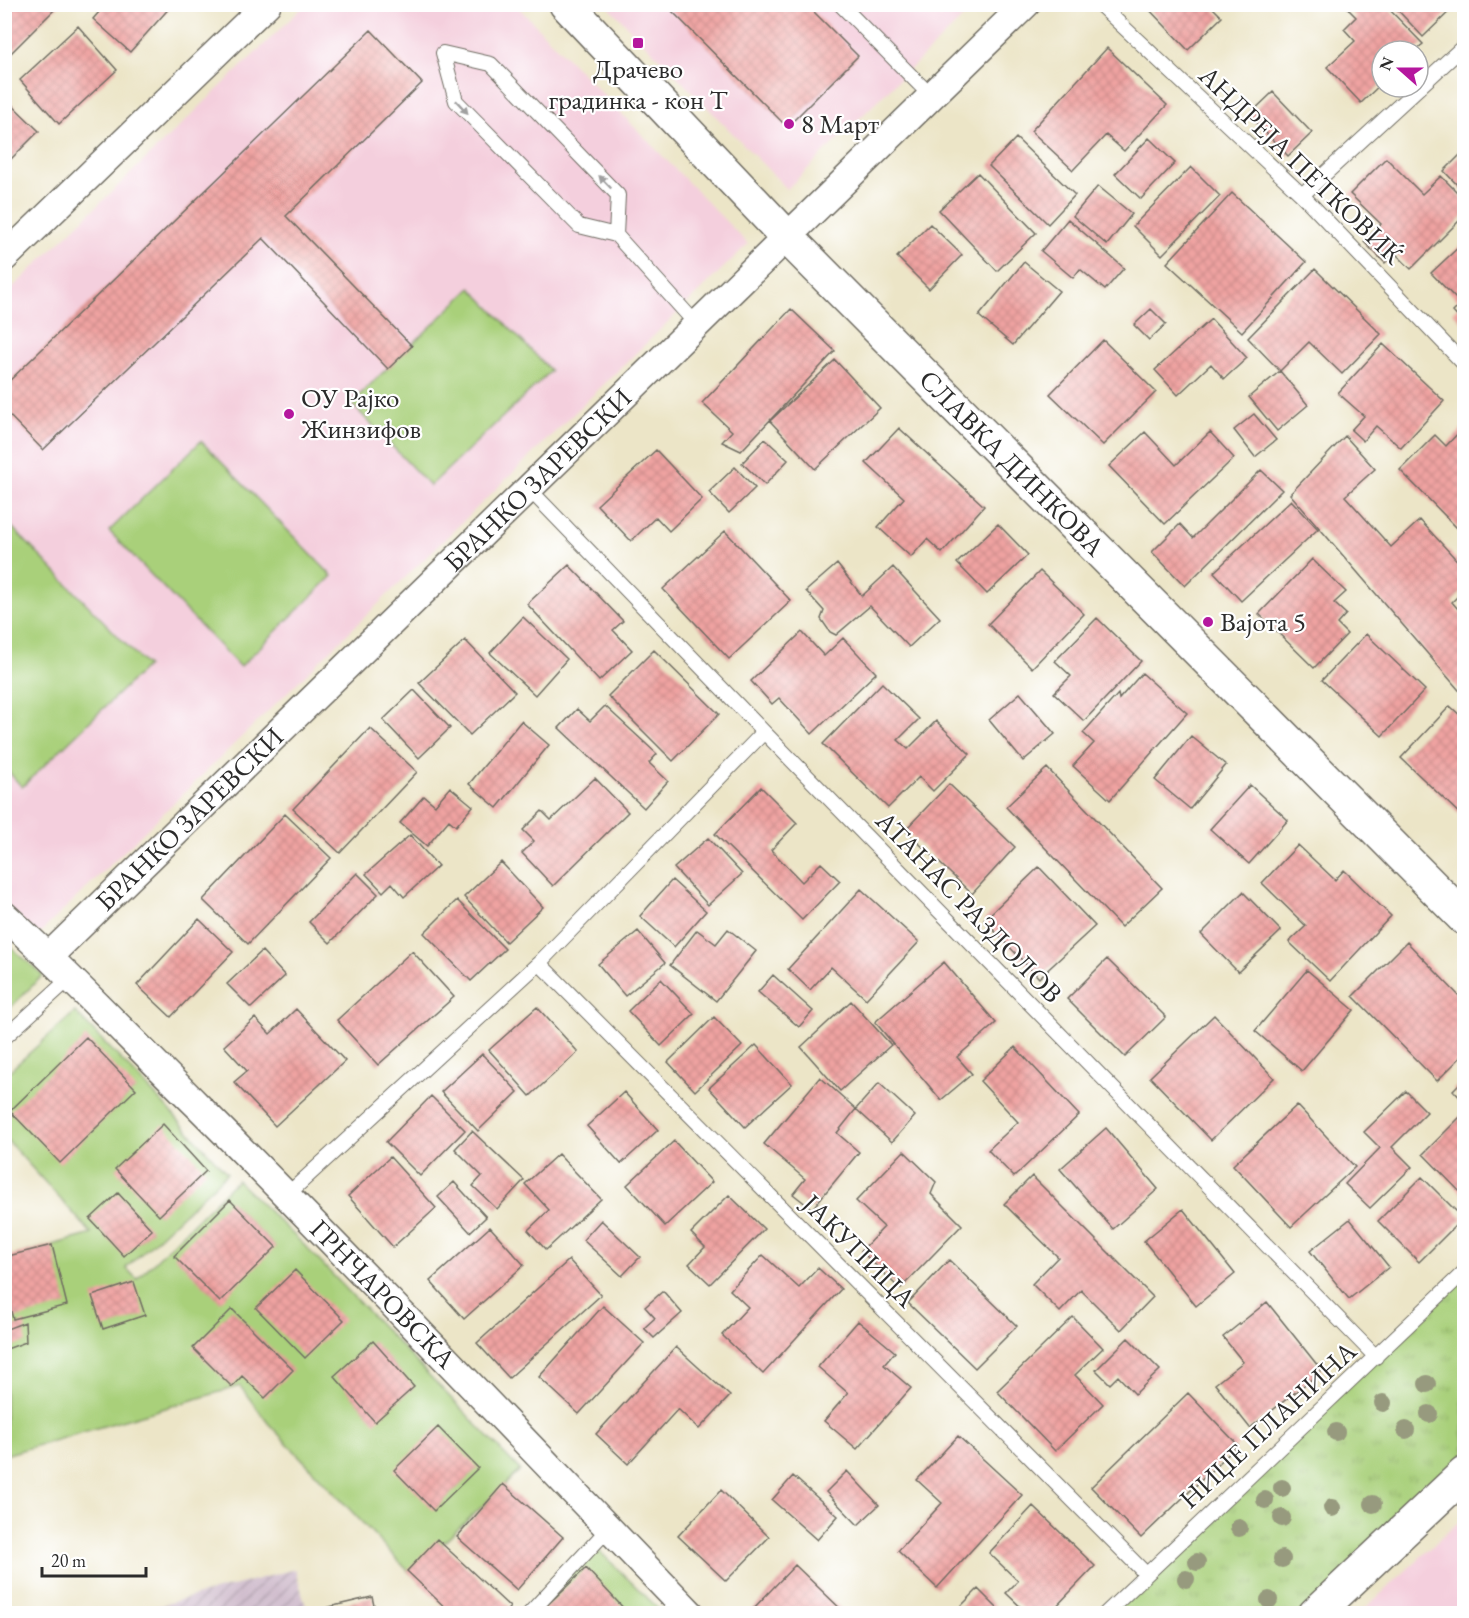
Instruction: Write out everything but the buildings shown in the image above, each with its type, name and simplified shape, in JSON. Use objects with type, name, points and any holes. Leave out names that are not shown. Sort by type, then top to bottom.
[{"type":"street","points":[[4,258],[267,4]]},
{"type":"street","name":"СЛАВКА ДИНКОВА","points":[[566,4],[787,237],[1464,918]]},
{"type":"street","name":"БРАНКО ЗАРЕВСКИ","points":[[49,956],[530,490],[1026,4]]},
{"type":"street","name":"ГРНЧАРОВСКА","points":[[4,915],[49,956],[287,1195],[691,1614]]},
{"type":"street","points":[[1315,1614],[1464,1474]]},
{"type":"lane","points":[[840,4],[932,97]]},
{"type":"lane","name":"АНДРЕЈА ПЕТКОВИЌ","points":[[1099,4],[1302,195],[1464,364]]},
{"type":"lane","points":[[1302,195],[1464,46]]},
{"type":"lane","points":[[616,235],[618,195],[491,64],[443,53],[456,101],[579,226],[616,235],[698,326]]},
{"type":"lane","name":"АТАНАС РАЗДОЛОВ","points":[[530,490],[1376,1356]]},
{"type":"lane","points":[[287,1195],[539,963],[764,732]]},
{"type":"lane","name":"ЈАКУПИЦА","points":[[539,963],[1145,1573]]},
{"type":"lane","points":[[4,1038],[70,978]]},
{"type":"lane","name":"НИЏЕ ПЛАНИНА","points":[[1105,1614],[1145,1573],[1464,1272]]},
{"type":"lane","points":[[529,1614],[609,1528]]},
{"type":"shaded area","name":"ОУ Рајко Жинзифов","points":[[305,5],[516,5],[748,244],[37,936],[5,903],[4,296]]},
{"type":"shaded area","name":"8 Март","points":[[607,5],[976,5],[787,189]]},
{"type":"shaded area","points":[[1464,1518],[1464,1613],[1360,1613],[1454,1526]]},
{"type":"shaded area","points":[[295,1569],[308,1613],[132,1613]]},
{"type":"green space","points":[[471,288],[551,371],[430,486],[351,403]]},
{"type":"green space","points":[[201,441],[332,576],[240,667],[109,531]]},
{"type":"green space","points":[[4,519],[147,666],[22,787],[5,768]]},
{"type":"green space","points":[[5,942],[43,975],[5,1013]]},
{"type":"green space","points":[[75,1012],[227,1173],[126,1268],[137,1279],[237,1180],[304,1245],[520,1470],[411,1574],[268,1423],[240,1386],[5,1455],[5,1258],[92,1234],[5,1138],[5,1075]]},
{"type":"green space","points":[[1464,1272],[1464,1475],[1318,1613],[1105,1614]]},
{"type":"green space","points":[[591,1543],[663,1613],[520,1614]]},
{"type":"place","name":"Драчево градинка - кон Т","points":[[638,43]]},
{"type":"place","name":"8 Март","points":[[789,124]]},
{"type":"place","name":"ОУ Рајко Жинзифов","points":[[289,414]]},
{"type":"place","name":"Вајота 5","points":[[1208,622]]}]
